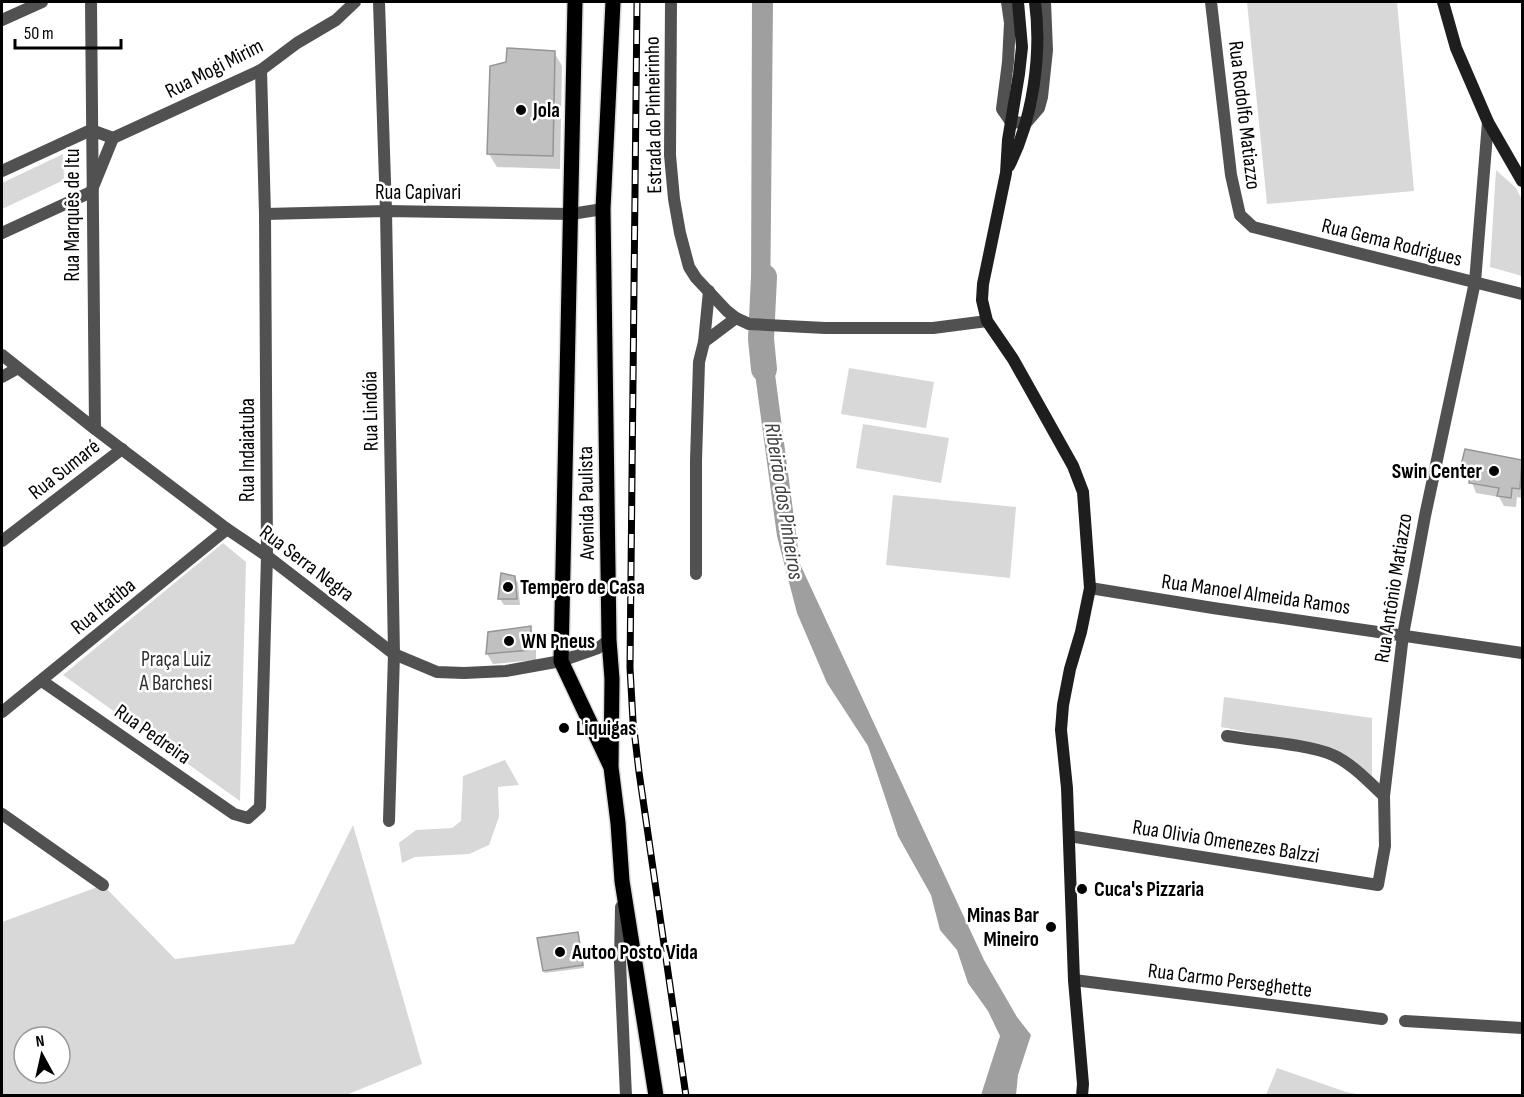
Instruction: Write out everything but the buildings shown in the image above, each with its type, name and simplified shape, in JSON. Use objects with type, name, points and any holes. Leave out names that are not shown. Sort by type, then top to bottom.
[{"type":"main road","name":"Avenida Paulista","points":[[575,2],[561,662],[611,768]]},
{"type":"main road","name":"Avenida Paulista","points":[[611,768],[612,679],[609,640],[603,210],[613,2]]},
{"type":"main road","points":[[1018,2],[1026,64],[1025,100],[1029,109]]},
{"type":"main road","points":[[1026,2],[1029,26],[1036,50]]},
{"type":"main road","points":[[1006,173],[1020,144],[1029,109],[1036,50],[1035,2]]},
{"type":"main road","points":[[1443,2],[1456,48],[1488,122],[1522,181]]},
{"type":"main road","points":[[1022,47],[1006,173],[983,284],[982,300],[987,321],[1013,358],[1077,475],[1083,492],[1087,519],[1090,588],[1063,705],[1061,730],[1067,788],[1074,980],[1082,1095]]},
{"type":"main road","points":[[611,768],[622,881],[656,1095]]},
{"type":"street","points":[[2,20],[42,2]]},
{"type":"street","name":"Rua Marquês de Itu","points":[[91,2],[95,429]]},
{"type":"street","name":"Rua Mogi Mirim","points":[[114,138],[261,70],[297,43],[336,20],[355,2]]},
{"type":"street","name":"Rua Lindóia","points":[[379,2],[386,211],[393,654],[389,820]]},
{"type":"street","name":"Estrada do Pinheirinho","points":[[671,2],[670,155],[674,199],[689,267],[696,278],[736,318],[750,324],[933,328],[987,321]]},
{"type":"street","points":[[1007,2],[1010,23],[1002,109],[1011,122],[1026,123],[1039,108],[1042,97],[1047,50],[1045,2]]},
{"type":"street","name":"Rua Rodolfo Matiazzo","points":[[1211,2],[1231,175],[1240,215],[1253,227]]},
{"type":"street","name":"Rua Indaiatuba","points":[[242,818],[248,818],[260,807],[267,556],[265,214],[261,70]]},
{"type":"street","name":"Rua Antônio Matiazzo","points":[[1378,885],[1385,846],[1384,796],[1403,635],[1425,516],[1475,282],[1488,122]]},
{"type":"street","points":[[2,171],[91,130],[114,138],[91,192],[2,233]]},
{"type":"street","name":"Rua Capivari","points":[[265,214],[386,211],[571,214],[603,210]]},
{"type":"street","name":"Rua Gema Rodrigues","points":[[1253,227],[1522,294]]},
{"type":"street","points":[[696,574],[699,362],[704,342],[709,291]]},
{"type":"street","points":[[704,342],[736,318]]},
{"type":"street","name":"Rua Serra Negra","points":[[2,355],[95,429],[227,529],[267,556],[393,654],[437,672],[464,674],[506,671],[561,662],[598,648],[609,640]]},
{"type":"street","points":[[2,377],[18,368]]},
{"type":"street","name":"Rua Sumaré","points":[[2,541],[122,449]]},
{"type":"street","name":"Rua Itatiba","points":[[2,711],[42,681],[227,529]]},
{"type":"street","name":"Rua Manoel Almeida Ramos","points":[[1090,588],[1522,653]]},
{"type":"street","name":"Rua Pedreira","points":[[42,681],[242,818]]},
{"type":"street","points":[[1227,736],[1311,749],[1332,755],[1350,766],[1384,796]]},
{"type":"street","points":[[2,814],[103,885]]},
{"type":"street","name":"Rua Olivia Omenezes Balzzi","points":[[1069,836],[1378,885]]},
{"type":"street","points":[[622,881],[620,962],[626,1095]]},
{"type":"street","name":"Rua Carmo Perseghette","points":[[1074,980],[1382,1019]]},
{"type":"street","points":[[1405,1021],[1522,1028]]},
{"type":"green space","points":[[1247,2],[1397,2],[1414,191],[1267,204]]},
{"type":"green space","points":[[63,154],[64,180],[2,209],[2,183]]},
{"type":"green space","points":[[1496,170],[1516,188],[1522,200],[1522,276],[1490,267]]},
{"type":"green space","points":[[849,368],[934,382],[926,428],[841,414]]},
{"type":"green space","points":[[863,424],[949,438],[941,483],[856,468]]},
{"type":"green space","points":[[893,495],[1016,507],[1010,578],[886,565]]},
{"type":"green space","name":"Praça Luiz A Barchesi","points":[[223,543],[246,562],[240,801],[63,675]]},
{"type":"green space","points":[[1224,697],[1372,718],[1372,776],[1336,749],[1221,727]]},
{"type":"green space","points":[[505,760],[519,785],[498,787],[499,817],[489,845],[469,854],[415,857],[402,863],[399,843],[416,830],[452,828],[461,821],[463,776]]},
{"type":"green space","points":[[353,825],[422,1064],[346,1095],[2,1095],[2,922],[103,885],[175,959],[294,944]]},
{"type":"green space","points":[[1277,1068],[1346,1092],[1362,1095],[1266,1095]]},
{"type":"water","points":[[752,2],[773,2],[770,316],[751,308]]},
{"type":"water","points":[[770,336],[800,564],[984,960],[1017,1017],[1031,1035],[1018,1075],[1016,1095],[981,1095],[1000,1036],[988,1011],[968,983],[957,950],[940,930],[931,895],[898,836],[868,746],[827,683],[797,613],[777,536],[750,337]]},
{"type":"waterway","name":"Ribeirão dos Pinheiros","points":[[764,277],[761,339],[764,369]]},
{"type":"railway","points":[[637,2],[630,668],[639,772],[686,1096]]},
{"type":"place","name":"Jola","points":[[521,110]]},
{"type":"place","name":"Swin Center","points":[[1494,471]]},
{"type":"place","name":"Tempero de Casa","points":[[508,587]]},
{"type":"place","name":"WN Pneus","points":[[509,641]]},
{"type":"place","name":"Liquigas","points":[[564,728]]},
{"type":"place","name":"Cuca's Pizzaria","points":[[1082,889]]},
{"type":"place","name":"Minas Bar Mineiro","points":[[1051,927]]},
{"type":"place","name":"Autoo Posto Vida","points":[[560,952]]}]
